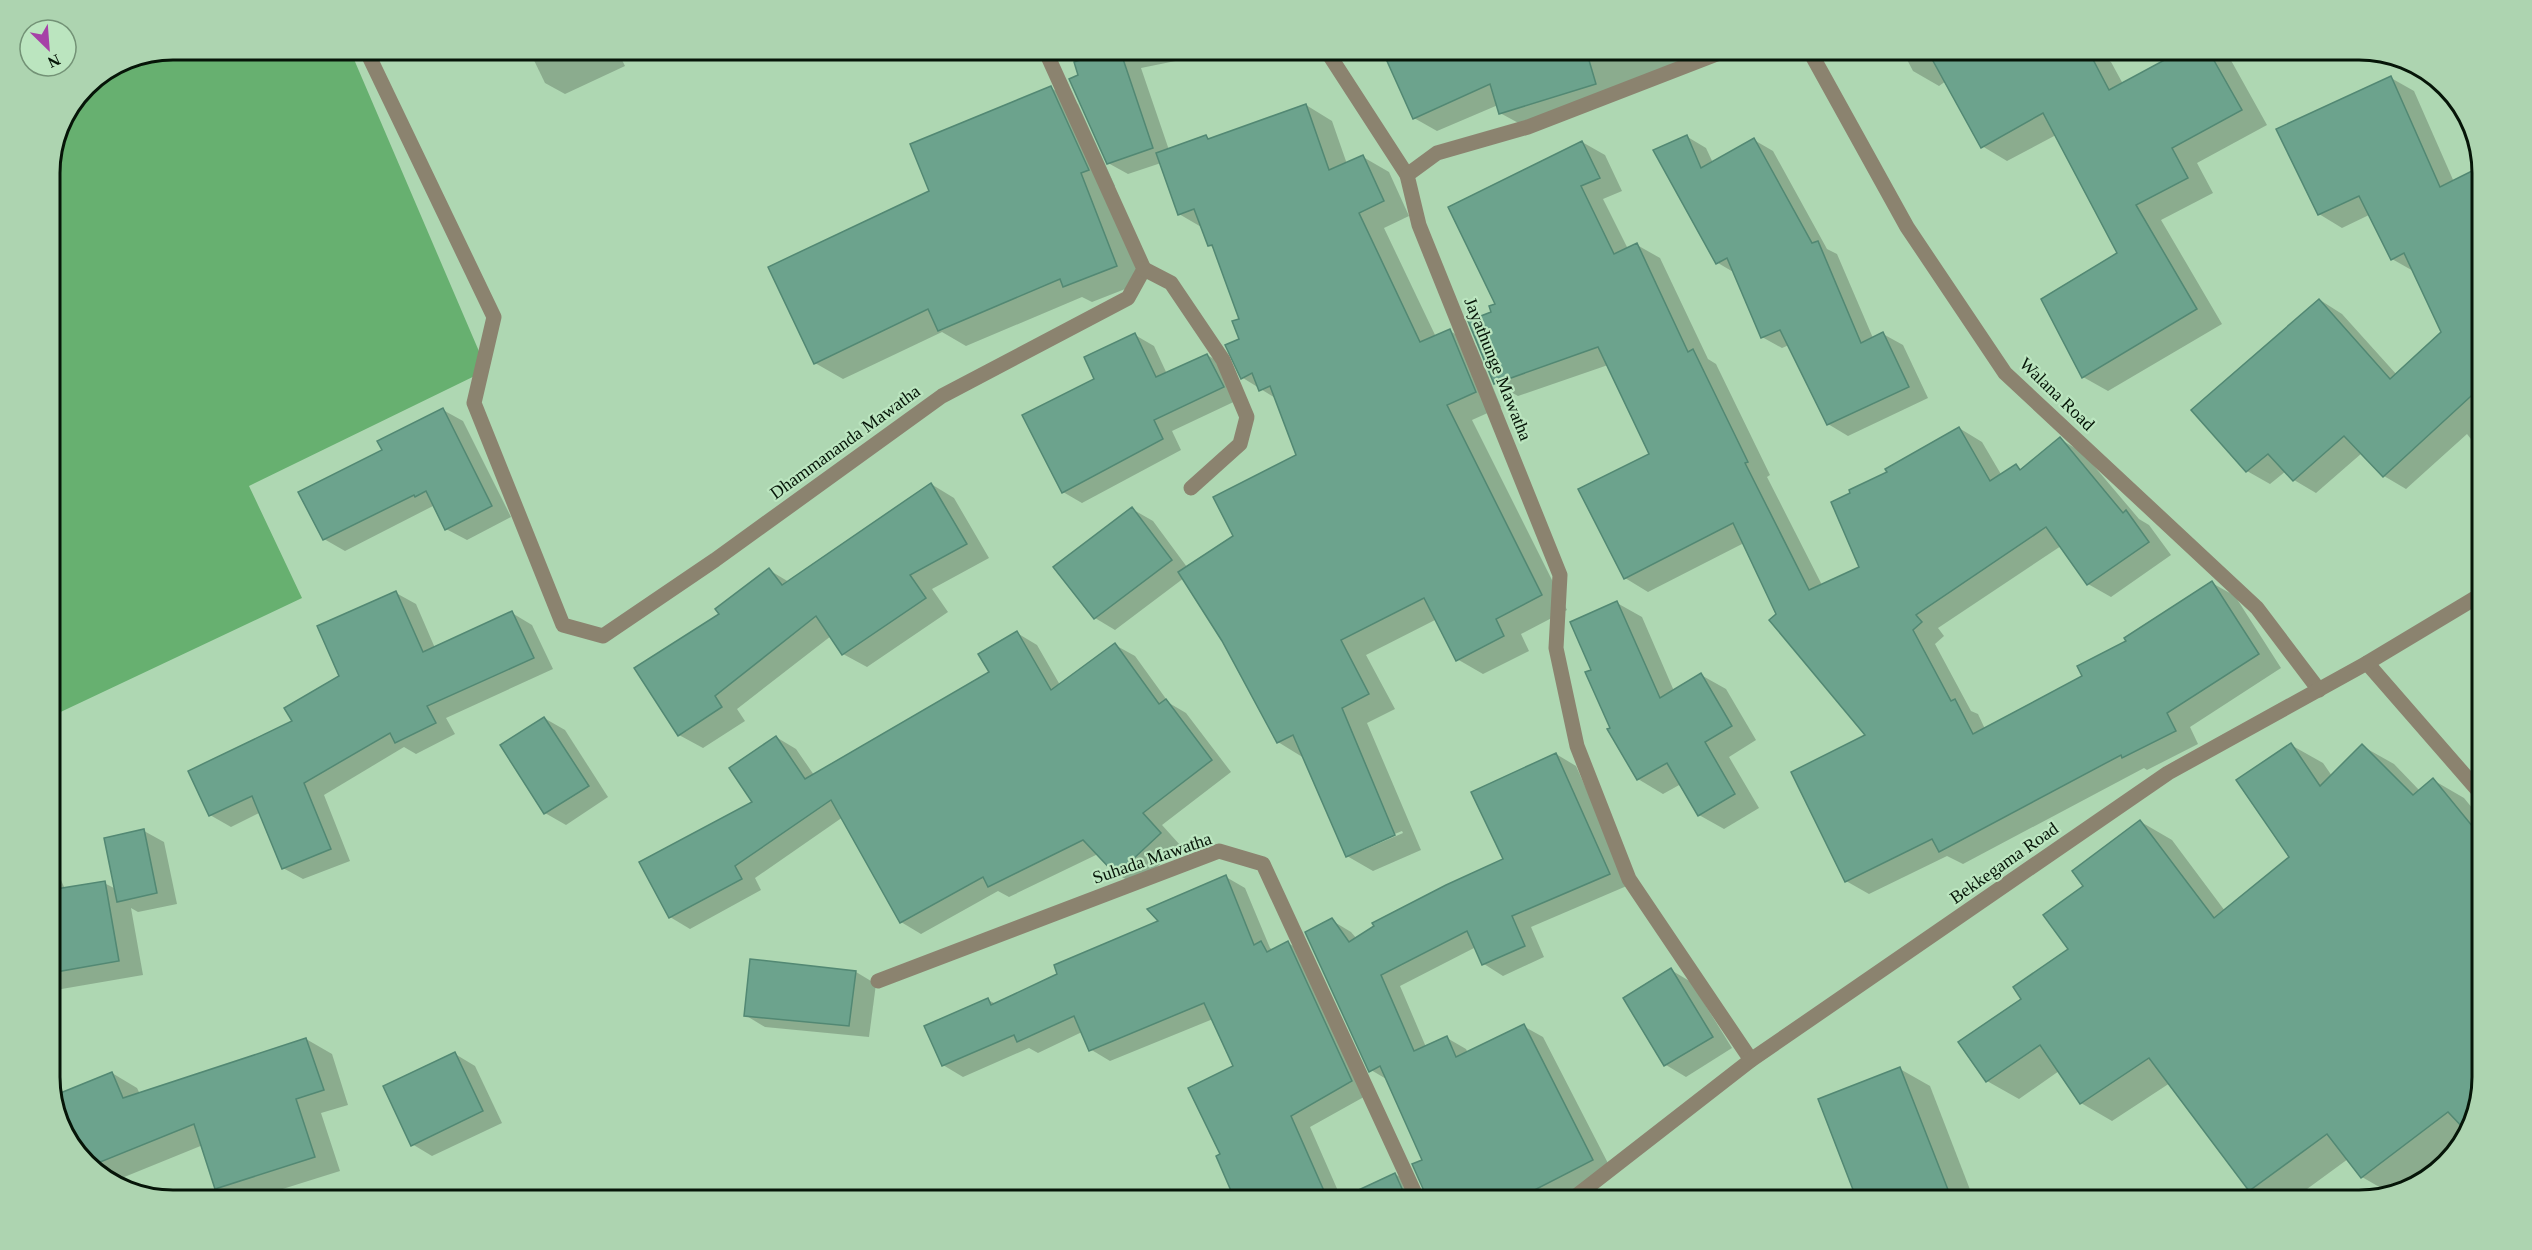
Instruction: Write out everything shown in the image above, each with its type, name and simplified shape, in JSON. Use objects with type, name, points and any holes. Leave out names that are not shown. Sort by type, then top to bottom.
[{"type":"street","name":"Dhammananda Mawatha","points":[[371,60],[494,317],[474,403],[563,625],[603,636],[715,560],[942,396],[1128,298],[1144,269]]},
{"type":"street","points":[[1050,60],[1144,269],[1171,283],[1223,360],[1248,417],[1240,444],[1191,488]]},
{"type":"street","name":"Jayathunge Mawatha","points":[[1332,60],[1407,175],[1419,225],[1560,575],[1556,648],[1577,746],[1624,868],[1629,879],[1751,1060]]},
{"type":"street","points":[[1407,175],[1437,153],[1528,127],[1701,60]]},
{"type":"street","name":"Walana Road","points":[[1815,60],[1907,227],[2005,373],[2257,608],[2319,690]]},
{"type":"street","name":"Bekkegama Road","points":[[1584,1190],[1751,1060],[2168,773],[2367,663],[2472,600]]},
{"type":"street","points":[[2367,663],[2472,784]]},
{"type":"street","name":"Suhada Mawatha","points":[[878,981],[1219,851],[1263,864],[1413,1190]]},
{"type":"green space","points":[[166,60],[354,60],[487,370],[249,486],[302,598],[60,712],[60,166],[66,137],[83,104],[98,88],[116,75],[144,64]]},
{"type":"building","points":[[1123,60],[1153,148],[1107,164],[1069,79],[1078,75],[1074,62]]},
{"type":"building","points":[[1386,60],[1589,60],[1596,84],[1499,114],[1490,84],[1413,119]]},
{"type":"building","points":[[1933,60],[2093,60],[2109,90],[2164,60],[2214,60],[2242,110],[2172,148],[2188,178],[2136,205],[2197,309],[2082,378],[2041,299],[2117,253],[2043,113],[1981,148]]},
{"type":"building","points":[[2391,76],[2440,187],[2472,171],[2472,395],[2383,477],[2344,436],[2293,481],[2268,454],[2246,472],[2191,410],[2319,299],[2390,379],[2441,332],[2404,253],[2391,260],[2359,196],[2318,215],[2276,129]]},
{"type":"building","points":[[1051,86],[1089,170],[1081,173],[1117,266],[1063,287],[1060,279],[938,331],[928,309],[814,364],[768,267],[929,191],[910,144]]},
{"type":"building","points":[[1306,104],[1329,170],[1363,155],[1384,201],[1359,213],[1420,342],[1450,329],[1476,392],[1447,405],[1542,595],[1496,619],[1504,636],[1456,661],[1424,598],[1341,640],[1369,694],[1342,708],[1395,835],[1346,857],[1293,735],[1277,743],[1222,641],[1178,572],[1233,536],[1213,497],[1296,455],[1270,386],[1259,391],[1252,373],[1241,379],[1225,345],[1239,339],[1232,321],[1239,319],[1212,245],[1208,246],[1194,209],[1178,215],[1156,153],[1206,135],[1208,139]]},
{"type":"building","points":[[1687,135],[1701,168],[1754,138],[1812,243],[1818,241],[1861,343],[1883,332],[1909,387],[1827,425],[1780,330],[1761,338],[1727,258],[1716,264],[1653,150]]},
{"type":"building","points":[[1582,141],[1600,178],[1581,186],[1614,254],[1637,243],[1688,352],[1693,349],[1748,462],[1745,463],[1809,590],[1859,567],[1831,502],[1850,493],[1849,490],[1887,472],[1885,469],[1959,427],[1990,481],[2016,464],[2020,470],[2060,437],[2123,513],[2126,510],[2149,542],[2087,585],[2046,527],[1916,615],[1922,622],[1913,630],[1951,701],[1955,699],[1973,734],[2082,676],[2077,666],[2126,641],[2124,638],[2212,581],[2259,654],[2167,713],[2176,731],[2122,758],[2121,755],[1939,852],[1932,839],[1845,882],[1791,772],[1865,735],[1769,620],[1776,614],[1733,523],[1624,579],[1578,489],[1649,454],[1598,347],[1494,384],[1468,321],[1491,312],[1489,306],[1495,304],[1448,207]]},
{"type":"building","points":[[1135,333],[1156,377],[1207,354],[1224,387],[1154,420],[1163,439],[1062,493],[1022,415],[1094,379],[1084,357]]},
{"type":"building","points":[[443,408],[492,506],[445,530],[426,491],[323,540],[298,492],[382,450],[377,441]]},
{"type":"building","points":[[931,483],[967,544],[910,575],[926,598],[842,655],[816,616],[715,696],[722,707],[678,736],[634,668],[719,614],[715,609],[769,568],[782,585]]},
{"type":"building","points":[[1132,507],[1172,560],[1094,619],[1053,567]]},
{"type":"building","points":[[396,591],[423,652],[512,611],[534,658],[427,706],[436,723],[395,743],[390,733],[304,783],[331,849],[282,869],[252,796],[209,816],[188,771],[292,721],[284,708],[339,676],[317,626]]},
{"type":"building","points":[[1617,601],[1660,698],[1701,673],[1732,726],[1705,742],[1735,794],[1698,816],[1667,763],[1637,780],[1607,729],[1610,728],[1585,672],[1591,670],[1570,622]]},
{"type":"building","points":[[1017,631],[1051,690],[1115,643],[1159,704],[1166,699],[1212,760],[1143,813],[1161,833],[1116,875],[1083,840],[988,887],[983,877],[900,923],[831,800],[735,866],[742,879],[669,918],[639,862],[752,802],[729,768],[776,736],[805,779],[989,672],[978,654]]},
{"type":"building","points":[[544,717],[589,786],[544,814],[500,745]]},
{"type":"building","points":[[2291,743],[2320,786],[2362,744],[2413,795],[2433,778],[2472,826],[2472,1077],[2468,1106],[2461,1125],[2448,1112],[2361,1178],[2327,1134],[2248,1190],[2149,1058],[2080,1104],[2040,1045],[1986,1082],[1958,1042],[2021,999],[2013,987],[2068,949],[2043,915],[2083,886],[2072,871],[2140,820],[2214,918],[2289,857],[2236,780]]},
{"type":"building","points":[[1556,753],[1610,874],[1512,916],[1525,946],[1482,965],[1467,931],[1381,975],[1414,1051],[1447,1036],[1456,1057],[1524,1024],[1593,1160],[1534,1190],[1424,1190],[1412,1164],[1422,1160],[1380,1066],[1369,1072],[1305,932],[1332,918],[1349,942],[1374,926],[1372,923],[1503,859],[1471,792]]},
{"type":"building","points":[[144,829],[157,893],[117,902],[104,838]]},
{"type":"building","points":[[1226,875],[1254,945],[1261,941],[1267,952],[1288,941],[1352,1081],[1291,1116],[1324,1190],[1231,1190],[1216,1156],[1220,1154],[1188,1088],[1233,1066],[1204,1003],[1089,1051],[1074,1016],[1017,1042],[1014,1035],[942,1066],[924,1026],[988,998],[991,1005],[1057,974],[1054,965],[1158,921],[1147,909]]},
{"type":"building","points":[[105,881],[119,961],[60,971],[60,888]]},
{"type":"building","points":[[750,959],[856,971],[849,1026],[744,1016]]},
{"type":"building","points":[[1671,968],[1713,1037],[1664,1066],[1623,998]]},
{"type":"building","points":[[306,1038],[324,1090],[296,1099],[315,1157],[215,1189],[194,1124],[98,1162],[79,1140],[72,1127],[61,1093],[112,1072],[123,1098]]},
{"type":"building","points":[[455,1052],[483,1111],[411,1146],[383,1086]]},
{"type":"building","points":[[1900,1067],[1948,1190],[1853,1190],[1818,1099]]},
{"type":"building","points":[[1395,1173],[1403,1190],[1358,1190]]}]
